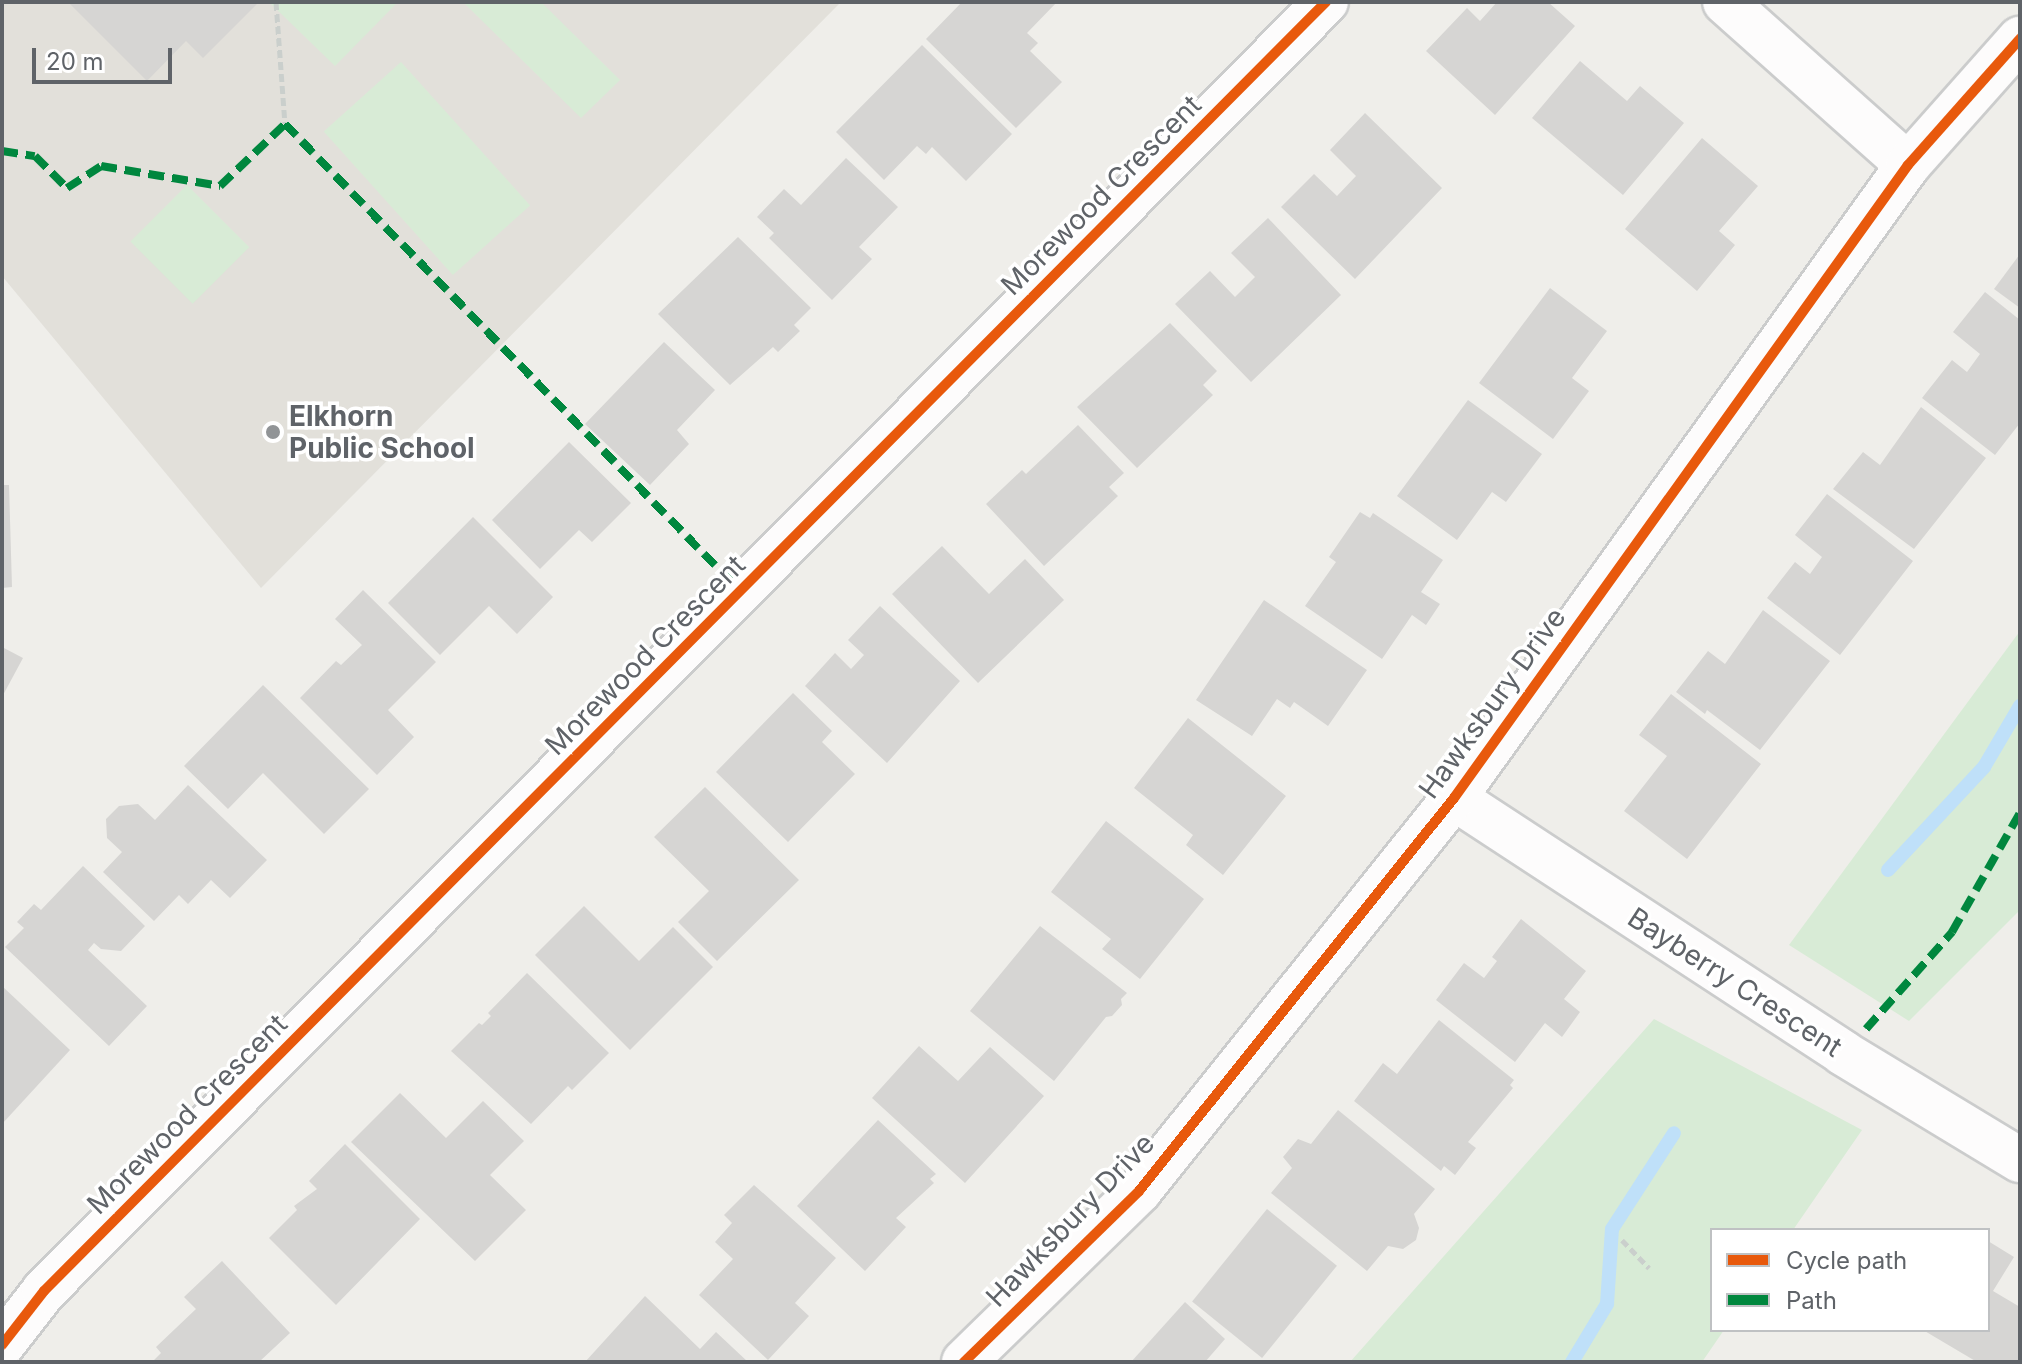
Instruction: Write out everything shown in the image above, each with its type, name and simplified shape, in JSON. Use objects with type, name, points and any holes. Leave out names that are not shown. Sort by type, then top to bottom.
[{"type":"street","name":"Morewood Crescent","points":[[2,1345],[44,1291],[1326,2]]},
{"type":"street","points":[[1725,2],[1908,165]]},
{"type":"street","name":"Hawksbury Drive","points":[[964,1362],[1139,1191],[1454,798],[1908,165],[2020,39]]},
{"type":"street","name":"Bayberry Crescent","points":[[1454,798],[1755,995],[2020,1160]]},
{"type":"path","points":[[276,2],[285,124]]},
{"type":"path","points":[[1622,1240],[1649,1268]]},
{"type":"shaded area","name":"Elkhorn Public School","points":[[2,2],[841,2],[261,588],[2,276]]},
{"type":"green space","points":[[269,2],[398,2],[335,66]]},
{"type":"green space","points":[[463,2],[541,2],[620,80],[581,118]]},
{"type":"green space","points":[[401,62],[530,205],[453,275],[324,132]]},
{"type":"green space","points":[[187,185],[249,247],[193,304],[130,242]]},
{"type":"green space","points":[[2020,631],[2020,910],[1909,1021],[1789,945]]},
{"type":"green space","points":[[1654,1019],[1862,1130],[1794,1228],[1710,1228],[1710,1332],[1723,1332],[1702,1362],[1350,1362]]},
{"type":"building","points":[[68,2],[259,2],[203,58],[186,41],[147,81]]},
{"type":"building","points":[[962,2],[1057,2],[1027,33],[1038,43],[1030,51],[1062,82],[1016,128],[926,39]]},
{"type":"building","points":[[1497,2],[1548,2],[1575,26],[1495,115],[1426,51],[1467,8],[1480,21]]},
{"type":"building","points":[[922,45],[1012,134],[966,181],[932,147],[926,154],[917,146],[884,180],[836,132]]},
{"type":"building","points":[[1580,61],[1627,101],[1640,86],[1684,123],[1623,195],[1532,118]]},
{"type":"building","points":[[1365,113],[1442,188],[1355,279],[1281,207],[1314,174],[1337,196],[1356,176],[1330,150]]},
{"type":"building","points":[[1702,138],[1758,186],[1719,231],[1735,245],[1697,291],[1625,229]]},
{"type":"building","points":[[846,158],[898,207],[859,247],[872,259],[832,300],[769,238],[774,233],[757,217],[784,189],[801,205]]},
{"type":"building","points":[[1268,218],[1341,295],[1251,382],[1175,304],[1210,271],[1235,297],[1255,277],[1231,253]]},
{"type":"building","points":[[738,237],[811,308],[794,325],[800,331],[778,352],[773,347],[730,385],[658,314]]},
{"type":"building","points":[[2020,254],[2020,308],[1994,289]]},
{"type":"building","points":[[1550,288],[1607,331],[1572,378],[1589,391],[1553,439],[1479,383]]},
{"type":"building","points":[[1985,292],[2020,320],[2020,423],[1995,455],[1922,398],[1952,360],[1967,372],[1980,354],[1953,332]]},
{"type":"building","points":[[1170,323],[1217,371],[1203,385],[1213,395],[1137,468],[1077,407]]},
{"type":"building","points":[[664,342],[715,390],[677,430],[689,444],[650,485],[585,424]]},
{"type":"building","points":[[1468,400],[1542,454],[1506,502],[1492,492],[1457,540],[1397,496]]},
{"type":"building","points":[[1921,407],[1986,458],[1914,549],[1833,489],[1863,452],[1880,465]]},
{"type":"building","points":[[1078,425],[1124,473],[1109,487],[1118,496],[1044,566],[986,504],[1022,470],[1026,474]]},
{"type":"building","points":[[569,442],[631,503],[592,542],[579,530],[540,569],[492,520]]},
{"type":"building","points":[[2,485],[9,485],[12,587],[2,588]]},
{"type":"building","points":[[1827,494],[1913,561],[1840,655],[1767,598],[1795,562],[1810,574],[1822,557],[1795,535]]},
{"type":"building","points":[[1360,512],[1370,518],[1373,513],[1443,560],[1421,592],[1440,604],[1426,625],[1412,615],[1382,659],[1305,606],[1336,562],[1329,557]]},
{"type":"building","points":[[473,517],[553,597],[517,634],[489,606],[440,655],[388,603]]},
{"type":"building","points":[[942,546],[989,594],[1025,559],[1064,600],[978,683],[892,594]]},
{"type":"building","points":[[363,590],[436,662],[388,710],[414,737],[377,775],[300,698],[336,661],[341,665],[362,645],[335,619]]},
{"type":"building","points":[[1264,600],[1367,670],[1328,726],[1294,702],[1290,708],[1277,699],[1252,736],[1196,700]]},
{"type":"building","points":[[880,606],[960,681],[887,763],[805,686],[835,653],[851,669],[864,655],[848,640]]},
{"type":"building","points":[[1763,610],[1830,661],[1760,750],[1707,710],[1705,714],[1676,692],[1708,651],[1725,664]]},
{"type":"building","points":[[2,647],[23,658],[2,697]]},
{"type":"building","points":[[263,685],[369,789],[324,834],[263,773],[228,809],[184,766]]},
{"type":"building","points":[[793,693],[832,731],[822,742],[855,774],[788,842],[716,772]]},
{"type":"building","points":[[1671,694],[1761,764],[1687,859],[1624,811],[1667,756],[1639,735]]},
{"type":"building","points":[[1188,718],[1286,796],[1223,875],[1186,845],[1193,835],[1134,788]]},
{"type":"building","points":[[188,785],[267,860],[230,898],[211,880],[188,904],[179,895],[154,921],[103,872],[122,852],[107,838],[106,819],[119,806],[138,804],[155,820]]},
{"type":"building","points":[[705,787],[799,880],[717,961],[678,922],[709,891],[654,837]]},
{"type":"building","points":[[1106,821],[1204,899],[1140,979],[1102,949],[1111,939],[1051,892]]},
{"type":"building","points":[[83,866],[145,926],[121,951],[101,949],[94,943],[88,950],[147,1006],[109,1046],[5,947],[24,928],[17,922],[34,904],[41,910]]},
{"type":"building","points":[[584,906],[639,961],[673,927],[713,967],[630,1050],[535,955]]},
{"type":"building","points":[[1521,919],[1586,971],[1564,999],[1580,1012],[1562,1037],[1545,1023],[1515,1062],[1436,1000],[1464,963],[1484,978],[1497,961],[1492,957]]},
{"type":"building","points":[[1040,926],[1127,993],[1121,999],[1122,1005],[1112,1016],[1106,1017],[1054,1081],[970,1011]]},
{"type":"building","points":[[527,973],[609,1053],[572,1090],[568,1086],[531,1124],[451,1051],[479,1023],[482,1025],[491,1016],[488,1013]]},
{"type":"building","points":[[2,986],[70,1050],[2,1124]]},
{"type":"building","points":[[1439,1020],[1514,1080],[1510,1085],[1513,1088],[1468,1142],[1476,1148],[1455,1175],[1444,1166],[1441,1171],[1354,1101],[1383,1063],[1397,1074]]},
{"type":"building","points":[[919,1046],[958,1081],[990,1047],[1044,1096],[965,1183],[872,1098]]},
{"type":"building","points":[[400,1093],[446,1138],[483,1101],[524,1141],[490,1175],[526,1210],[475,1261],[351,1142]]},
{"type":"building","points":[[1338,1110],[1435,1189],[1414,1214],[1419,1228],[1416,1240],[1403,1249],[1388,1246],[1367,1271],[1271,1193],[1292,1168],[1283,1157],[1298,1139],[1311,1144]]},
{"type":"building","points":[[878,1120],[936,1174],[930,1179],[934,1183],[896,1218],[906,1227],[865,1271],[797,1206]]},
{"type":"building","points":[[345,1144],[420,1219],[336,1305],[269,1238],[297,1210],[294,1206],[317,1189],[309,1181]]},
{"type":"building","points":[[754,1185],[836,1258],[795,1303],[809,1316],[768,1360],[699,1295],[733,1259],[715,1242],[732,1223],[724,1215]]},
{"type":"building","points":[[1267,1209],[1337,1266],[1262,1358],[1192,1301]]},
{"type":"building","points":[[1990,1242],[2014,1257],[1993,1291],[2020,1307],[2020,1362],[1977,1362],[1926,1332],[1990,1332]]},
{"type":"building","points":[[222,1261],[290,1333],[259,1362],[152,1362],[161,1353],[156,1347],[196,1309],[184,1297]]},
{"type":"building","points":[[645,1296],[700,1349],[716,1332],[748,1362],[585,1362]]},
{"type":"building","points":[[1185,1302],[1225,1339],[1205,1362],[1131,1362]]},
{"type":"waterway","points":[[1888,870],[1984,767],[2020,706]]},
{"type":"waterway","points":[[1572,1362],[1607,1304],[1612,1229],[1674,1133]]},
{"type":"marked path","points":[[2,151],[35,156],[67,188],[101,166],[220,186],[285,124],[741,592]]},
{"type":"marked path","points":[[1866,1029],[1952,932],[2020,813]]},
{"type":"cycle path","points":[[2,1345],[44,1291],[1326,2]]},
{"type":"cycle path","points":[[964,1362],[1139,1191],[1454,798],[1908,165],[2020,39]]},
{"type":"place","name":"Elkhorn Public School","points":[[273,432]]}]
